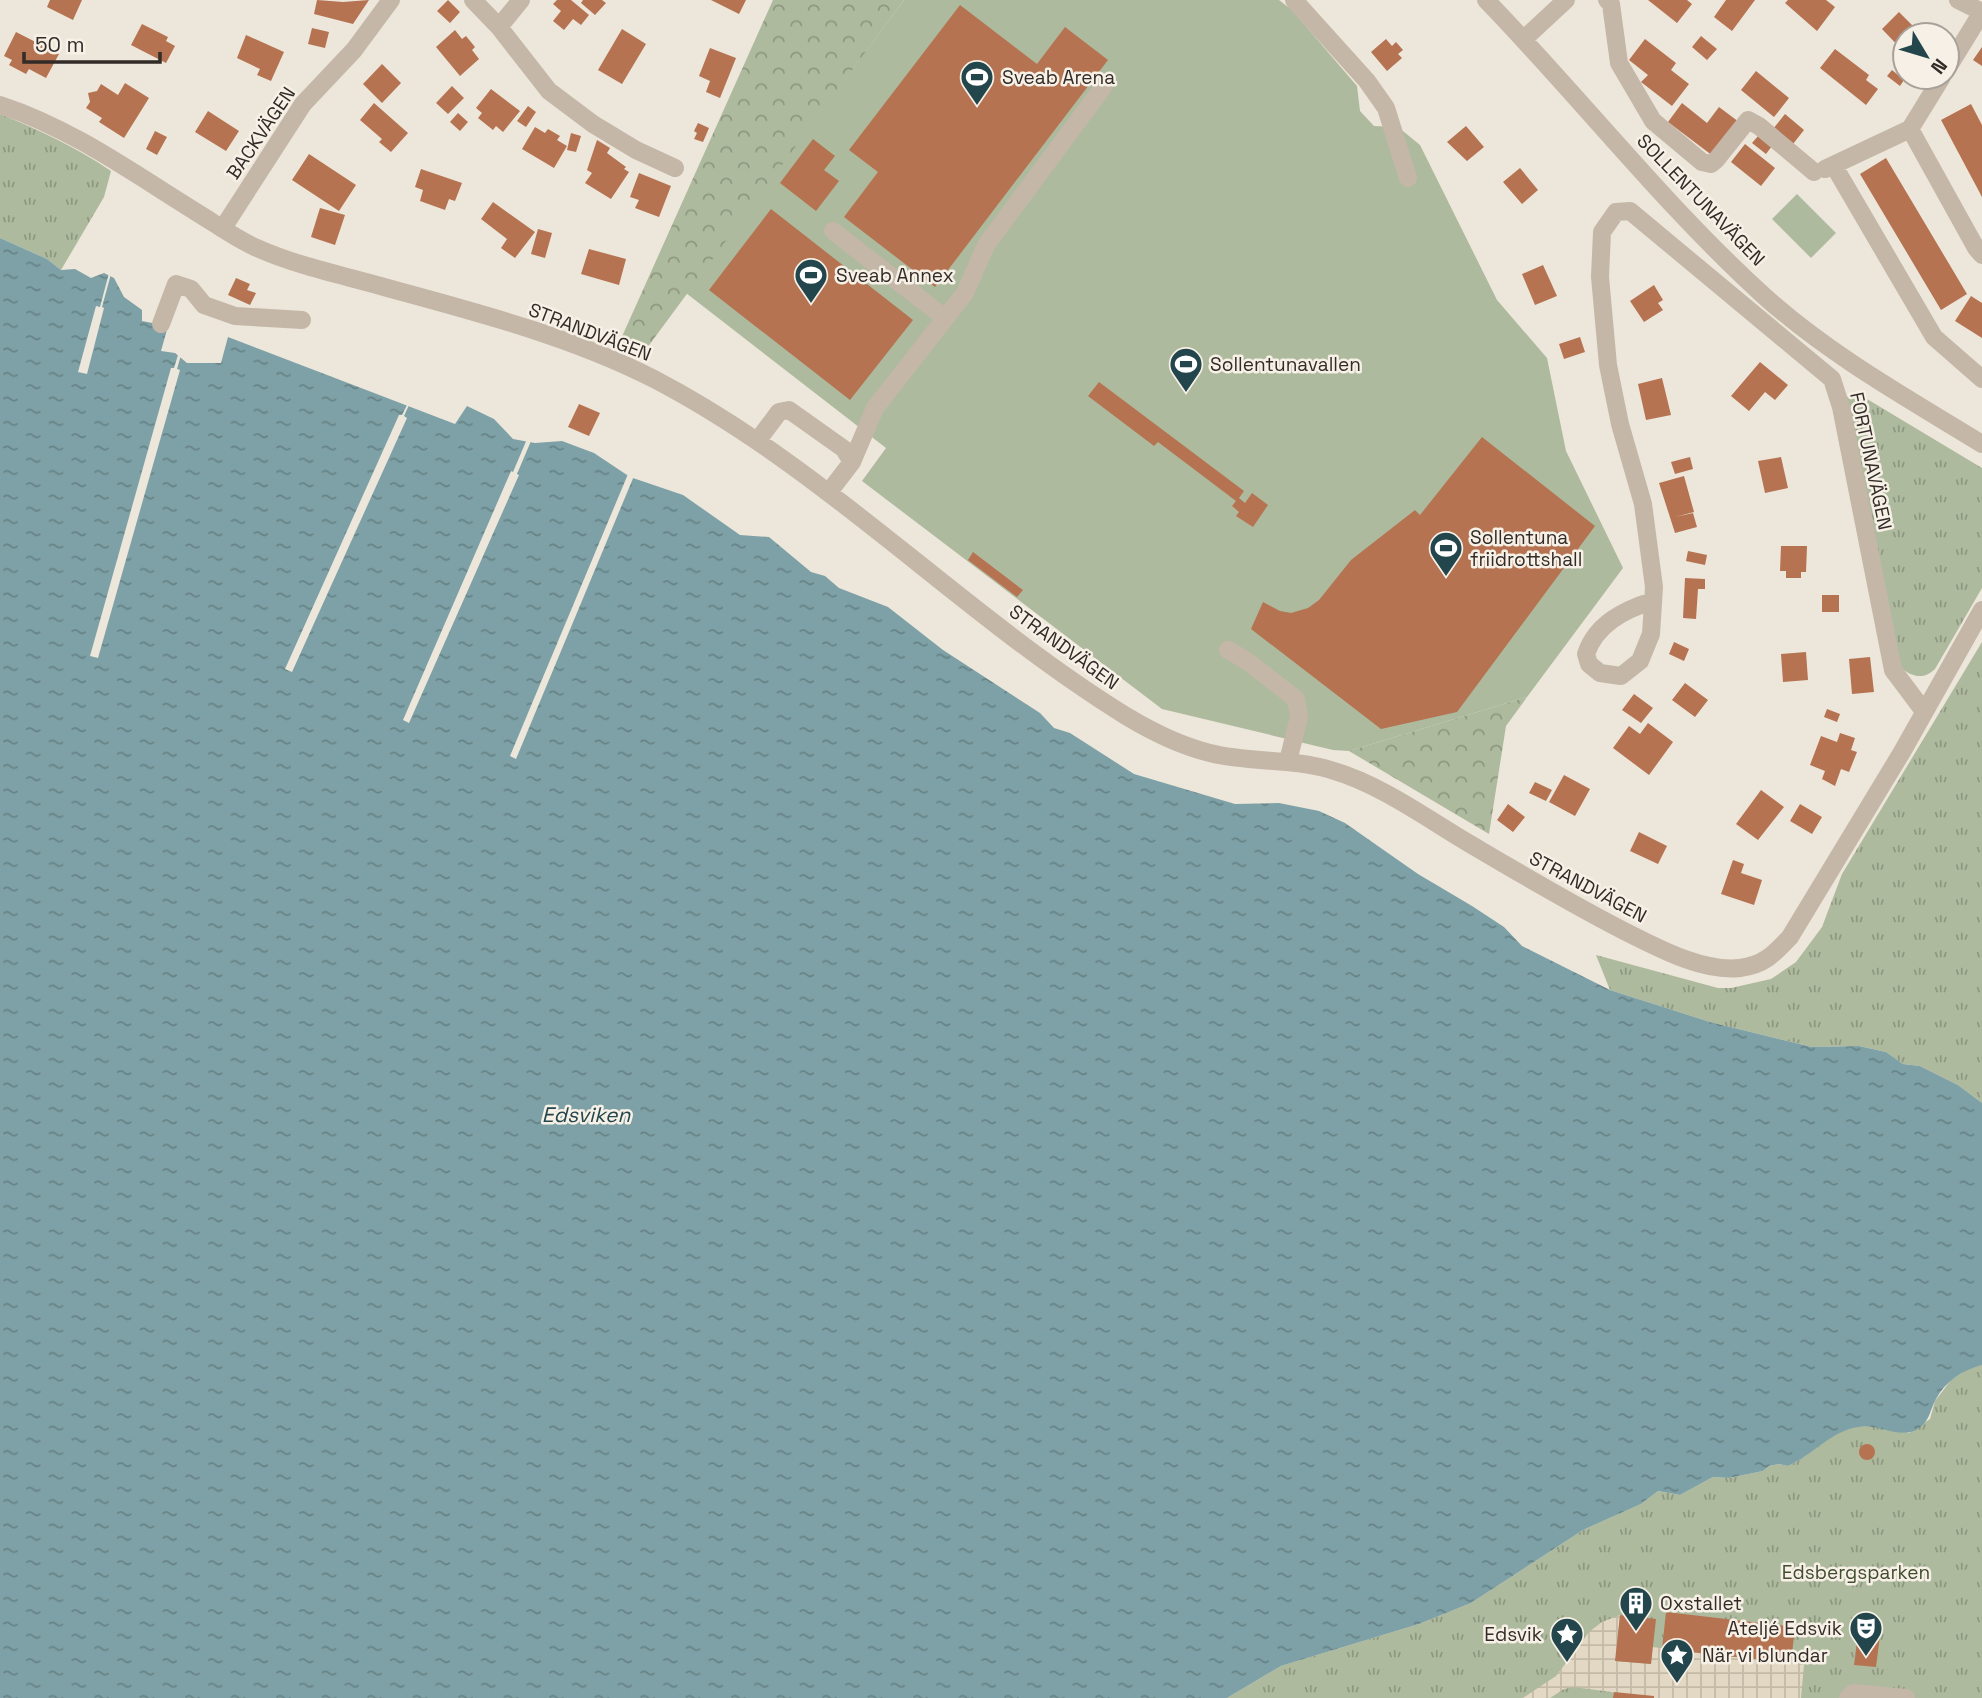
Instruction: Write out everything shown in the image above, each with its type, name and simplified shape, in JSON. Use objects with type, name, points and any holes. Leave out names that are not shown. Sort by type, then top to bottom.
[{"type":"street","name":"BACKVÄGEN","points":[[223,228],[303,104],[354,50],[391,0]]},
{"type":"street","points":[[473,0],[499,27],[549,91],[593,124],[636,150],[674,168]]},
{"type":"street","points":[[499,27],[521,0]]},
{"type":"street","points":[[1294,0],[1367,81],[1386,107],[1408,178]]},
{"type":"street","name":"SOLLENTUNAVÄGEN","points":[[1486,0],[1702,237],[1765,297],[1836,354],[1982,444]]},
{"type":"street","points":[[1524,39],[1566,0]]},
{"type":"street","points":[[1607,0],[1611,4],[1619,63],[1653,121],[1702,162],[1711,164],[1716,160],[1748,120],[1759,126],[1809,174],[1834,166],[1910,129],[1933,91]]},
{"type":"street","points":[[1958,0],[1982,12],[1961,46]]},
{"type":"street","points":[[829,492],[852,462],[875,408],[965,293],[986,245],[1104,86]]},
{"type":"street","name":"STRANDVÄGEN","points":[[0,105],[35,116],[111,159],[255,248],[503,321],[613,359],[657,381],[758,440],[829,492],[1026,648],[1090,694],[1134,721],[1175,741],[1211,753],[1288,761],[1330,769],[1380,789],[1527,879],[1654,946],[1704,965],[1737,969],[1768,960],[1790,937],[1902,752],[1923,710],[1982,610]]},
{"type":"street","points":[[1910,129],[1982,255]]},
{"type":"street","points":[[1834,166],[1934,337],[1982,379]]},
{"type":"street","name":"FORTUNAVÄGEN","points":[[1652,601],[1621,613],[1599,632],[1586,654],[1592,668],[1609,676],[1621,676],[1640,661],[1651,634],[1654,587],[1643,504],[1620,424],[1608,365],[1601,277],[1602,232],[1616,212],[1630,211],[1832,379],[1841,407],[1893,670],[1923,710]]},
{"type":"street","points":[[833,231],[945,318]]},
{"type":"street","points":[[162,324],[177,284],[191,289],[204,306],[236,316],[302,320]]},
{"type":"street","points":[[758,440],[779,412],[789,410],[844,449],[852,462]]},
{"type":"street","points":[[1228,650],[1247,661],[1296,699],[1299,717],[1288,761]]},
{"type":"street","points":[[1850,1695],[1906,1698]]},
{"type":"green space","points":[[773,0],[904,0],[644,352],[620,341]]},
{"type":"green space","name":"Sollentunavallen","points":[[904,0],[1279,0],[1292,10],[1357,86],[1360,111],[1374,126],[1398,127],[1420,145],[1497,300],[1547,358],[1566,451],[1623,568],[1527,697],[1349,751],[1333,750],[1162,709],[862,481],[886,448],[686,293]]},
{"type":"green space","points":[[0,114],[57,140],[111,171],[104,197],[61,270],[47,259],[0,238]]},
{"type":"green space","points":[[1797,194],[1836,233],[1811,258],[1772,219]]},
{"type":"green space","points":[[1857,393],[1982,468],[1982,588],[1935,669],[1922,676],[1910,674],[1901,668],[1845,398]]},
{"type":"green space","points":[[1982,642],[1982,1103],[1958,1085],[1920,1066],[1903,1064],[1886,1052],[1859,1046],[1812,1047],[1710,1022],[1610,990],[1596,955],[1718,988],[1731,988],[1771,979],[1796,962],[1822,927],[1842,874]]},
{"type":"green space","points":[[1527,697],[1506,726],[1489,834],[1349,751]]},
{"type":"green space","name":"Edsbergsparken","points":[[1982,1365],[1982,1698],[1227,1698],[1281,1666],[1419,1624],[1471,1603],[1583,1530],[1641,1504],[1658,1491],[1680,1495],[1713,1477],[1729,1478],[1763,1471],[1769,1466],[1788,1466],[1850,1428],[1872,1426],[1909,1433],[1930,1419],[1935,1401],[1951,1380],[1969,1368]]},
{"type":"shaded area","points":[[1620,1615],[1616,1661],[1651,1664],[1652,1647],[1804,1665],[1801,1698],[1655,1698],[1574,1687],[1564,1689],[1550,1698],[1523,1698],[1556,1676],[1589,1632],[1602,1622]]},
{"type":"water","name":"Edsviken","points":[[0,238],[47,259],[61,270],[75,269],[91,278],[104,273],[114,278],[124,297],[142,310],[142,321],[168,326],[161,351],[175,353],[187,363],[221,363],[228,337],[455,424],[467,406],[494,419],[513,439],[535,443],[562,441],[594,453],[630,477],[683,495],[740,535],[769,537],[811,572],[825,576],[839,588],[888,607],[943,650],[1040,713],[1054,728],[1070,733],[1134,774],[1235,804],[1279,803],[1319,811],[1345,823],[1418,874],[1504,927],[1522,946],[1610,990],[1710,1022],[1812,1047],[1859,1046],[1886,1052],[1903,1064],[1920,1066],[1958,1085],[1982,1103],[1982,1365],[1961,1373],[1950,1382],[1936,1399],[1927,1420],[1916,1430],[1902,1433],[1865,1426],[1848,1429],[1788,1466],[1769,1466],[1763,1471],[1729,1478],[1713,1477],[1680,1495],[1658,1491],[1641,1504],[1583,1530],[1471,1603],[1419,1624],[1281,1666],[1227,1698],[0,1698]]},
{"type":"pier","points":[[109,273],[111,274],[102,307],[104,308],[87,374],[78,372],[96,306],[100,307]]},
{"type":"pier","points":[[178,355],[181,355],[177,369],[180,370],[98,658],[90,656],[171,368],[174,368]]},
{"type":"pier","points":[[408,403],[404,416],[407,418],[292,672],[285,669],[399,415],[402,415]]},
{"type":"pier","points":[[527,439],[531,441],[517,474],[519,475],[409,723],[403,720]]},
{"type":"pier","points":[[628,474],[634,476],[516,759],[510,756]]},
{"type":"building","points":[[50,0],[82,0],[73,20],[47,7]]},
{"type":"building","points":[[317,0],[369,0],[353,24],[314,14]]},
{"type":"building","points":[[448,0],[460,12],[450,23],[437,11]]},
{"type":"building","points":[[557,0],[571,0],[589,15],[581,25],[573,19],[564,30],[553,21],[561,11],[553,4]]},
{"type":"building","points":[[583,0],[602,0],[606,3],[595,15],[581,3]]},
{"type":"building","points":[[711,0],[746,0],[739,14]]},
{"type":"building","points":[[1648,0],[1687,0],[1692,4],[1677,23]]},
{"type":"building","points":[[1726,0],[1755,0],[1732,31],[1714,17]]},
{"type":"building","points":[[1788,0],[1826,0],[1835,7],[1817,31],[1785,3]]},
{"type":"building","name":"Sveab Arena","points":[[960,5],[1037,64],[1065,27],[1108,60],[935,287],[844,217],[878,172],[849,150]]},
{"type":"building","points":[[1899,12],[1908,21],[1891,21],[1891,38],[1882,29]]},
{"type":"building","points":[[142,24],[168,37],[166,41],[175,46],[166,63],[131,45]]},
{"type":"building","points":[[312,28],[329,32],[325,48],[308,44]]},
{"type":"building","points":[[622,29],[646,44],[622,84],[598,70]]},
{"type":"building","points":[[455,30],[462,39],[466,36],[475,47],[472,50],[479,59],[460,76],[436,47]]},
{"type":"building","points":[[16,32],[59,54],[46,78],[29,69],[26,74],[9,65],[12,60],[4,56]]},
{"type":"building","points":[[246,35],[284,52],[271,81],[257,75],[260,69],[237,58]]},
{"type":"building","points":[[1701,36],[1717,49],[1707,60],[1692,47]]},
{"type":"building","points":[[1386,39],[1392,46],[1396,42],[1403,50],[1398,54],[1402,58],[1387,71],[1371,52]]},
{"type":"building","points":[[1645,39],[1676,63],[1671,70],[1689,84],[1672,106],[1641,82],[1648,75],[1629,60]]},
{"type":"building","points":[[1982,47],[1982,66],[1973,60]]},
{"type":"building","points":[[710,48],[736,58],[720,98],[706,92],[710,81],[699,76]]},
{"type":"building","points":[[1835,49],[1869,75],[1866,80],[1878,89],[1866,105],[1820,68]]},
{"type":"building","points":[[382,64],[401,83],[382,103],[363,84]]},
{"type":"building","points":[[1756,71],[1789,98],[1774,117],[1741,90]]},
{"type":"building","points":[[125,83],[149,98],[124,138],[99,122],[102,118],[86,108],[90,102],[88,93],[97,91],[101,84],[118,95]]},
{"type":"building","points":[[452,86],[464,98],[448,114],[436,103]]},
{"type":"building","points":[[491,89],[520,111],[503,132],[496,126],[493,130],[478,118],[482,113],[476,108]]},
{"type":"building","points":[[374,103],[408,133],[391,152],[379,142],[382,139],[360,120]]},
{"type":"building","points":[[1682,103],[1707,123],[1719,107],[1739,122],[1713,156],[1668,122]]},
{"type":"building","points":[[1971,104],[1982,125],[1982,197],[1941,120]]},
{"type":"building","points":[[528,106],[536,112],[526,127],[517,121]]},
{"type":"building","points":[[208,111],[239,131],[226,151],[195,132]]},
{"type":"building","points":[[458,113],[468,122],[460,131],[450,122]]},
{"type":"building","points":[[1785,114],[1804,130],[1793,144],[1773,129]]},
{"type":"building","points":[[698,123],[709,128],[703,142],[694,139]]},
{"type":"building","points":[[1466,126],[1484,147],[1467,161],[1447,142]]},
{"type":"building","points":[[535,127],[545,133],[548,129],[560,136],[557,140],[567,146],[554,168],[522,149]]},
{"type":"building","points":[[155,131],[167,137],[157,155],[146,149]]},
{"type":"building","points":[[571,133],[581,136],[576,152],[567,150]]},
{"type":"building","points":[[1759,135],[1772,146],[1766,154],[1752,143]]},
{"type":"building","points":[[813,139],[835,156],[824,170],[839,181],[816,211],[780,183]]},
{"type":"building","points":[[597,140],[610,148],[607,153],[629,172],[611,199],[585,183],[592,173],[587,170]]},
{"type":"building","points":[[1745,144],[1775,168],[1761,186],[1731,162]]},
{"type":"building","points":[[309,154],[356,185],[339,211],[292,180]]},
{"type":"building","points":[[1886,158],[1967,294],[1941,310],[1860,174]]},
{"type":"building","points":[[1520,168],[1538,190],[1522,204],[1503,182]]},
{"type":"building","points":[[421,169],[462,183],[455,201],[449,199],[445,210],[420,201],[423,190],[415,187]]},
{"type":"building","points":[[639,173],[671,186],[659,217],[635,208],[639,200],[630,197]]},
{"type":"building","points":[[493,202],[535,232],[515,258],[501,248],[507,239],[481,219]]},
{"type":"building","points":[[320,208],[345,215],[335,245],[311,237]]},
{"type":"building","name":"Sveab Annex","points":[[771,209],[913,320],[850,400],[709,290]]},
{"type":"building","points":[[538,229],[552,233],[545,258],[531,254]]},
{"type":"building","points":[[589,249],[626,259],[619,285],[581,274]]},
{"type":"building","points":[[1543,265],[1557,296],[1535,305],[1522,274]]},
{"type":"building","points":[[236,278],[250,284],[247,290],[256,293],[250,305],[228,295]]},
{"type":"building","points":[[1654,285],[1663,300],[1658,303],[1663,310],[1644,322],[1630,301]]},
{"type":"building","points":[[1971,296],[1982,303],[1982,338],[1955,321]]},
{"type":"building","points":[[1580,337],[1585,352],[1564,359],[1559,344]]},
{"type":"building","points":[[1760,362],[1788,385],[1775,400],[1765,392],[1749,411],[1731,396]]},
{"type":"building","points":[[1662,378],[1671,415],[1646,420],[1638,384]]},
{"type":"building","points":[[1099,382],[1244,491],[1239,498],[1245,503],[1252,493],[1268,505],[1253,527],[1236,516],[1239,512],[1232,506],[1236,501],[1158,442],[1154,446],[1088,396]]},
{"type":"building","points":[[579,404],[600,413],[589,436],[568,427]]},
{"type":"building","name":"Sollentuna friidrottshall","points":[[1482,437],[1595,526],[1457,712],[1381,729],[1251,629],[1263,602],[1280,611],[1291,613],[1308,608],[1319,600],[1351,560],[1415,510],[1420,515]]},
{"type":"building","points":[[1690,457],[1693,469],[1675,474],[1671,462]]},
{"type":"building","points":[[1781,457],[1788,488],[1765,493],[1758,461]]},
{"type":"building","points":[[1684,476],[1694,512],[1675,517],[1693,513],[1697,527],[1675,533],[1659,483]]},
{"type":"building","points":[[1781,546],[1807,546],[1806,572],[1801,572],[1801,578],[1786,578],[1786,571],[1780,571]]},
{"type":"building","points":[[1688,551],[1707,555],[1705,565],[1686,561]]},
{"type":"building","points":[[973,552],[1023,590],[1017,597],[968,560]]},
{"type":"building","points":[[1685,578],[1705,579],[1705,589],[1698,589],[1696,619],[1683,618]]},
{"type":"building","points":[[1822,595],[1839,595],[1839,612],[1822,612]]},
{"type":"building","points":[[1674,642],[1689,649],[1684,661],[1669,654]]},
{"type":"building","points":[[1806,652],[1808,680],[1783,682],[1781,654]]},
{"type":"building","points":[[1870,657],[1874,692],[1852,694],[1849,659]]},
{"type":"building","points":[[1685,683],[1708,700],[1695,717],[1672,700]]},
{"type":"building","points":[[1634,694],[1653,708],[1641,723],[1622,710]]},
{"type":"building","points":[[1827,709],[1840,714],[1837,722],[1824,717]]},
{"type":"building","points":[[1648,723],[1673,742],[1649,775],[1613,748],[1629,726],[1640,734]]},
{"type":"building","points":[[1840,733],[1855,738],[1851,750],[1857,752],[1849,772],[1841,769],[1835,786],[1822,779],[1825,771],[1810,765],[1821,736],[1837,742]]},
{"type":"building","points":[[1564,775],[1590,789],[1575,816],[1549,802]]},
{"type":"building","points":[[1535,782],[1552,790],[1546,801],[1529,793]]},
{"type":"building","points":[[1761,790],[1784,807],[1758,840],[1736,824]]},
{"type":"building","points":[[1508,804],[1525,817],[1513,832],[1497,820]]},
{"type":"building","points":[[1800,804],[1822,817],[1812,834],[1790,821]]},
{"type":"building","points":[[1639,832],[1667,846],[1658,864],[1630,851]]},
{"type":"building","points":[[1733,860],[1744,864],[1741,873],[1762,880],[1754,905],[1721,894]]},
{"type":"building","points":[[1864,1444],[1870,1444],[1875,1452],[1873,1458],[1864,1460],[1859,1455],[1859,1449]]},
{"type":"building","points":[[1666,1612],[1795,1627],[1791,1663],[1662,1649]]},
{"type":"building","name":"Oxstallet","points":[[1620,1615],[1656,1619],[1651,1664],[1615,1661]]},
{"type":"building","points":[[1858,1634],[1880,1636],[1876,1667],[1854,1665]]},
{"type":"building","points":[[1614,1692],[1654,1696],[1654,1698],[1613,1698]]},
{"type":"place","name":"Sveab Arena","points":[[977,107]]},
{"type":"place","name":"Sveab Annex","points":[[811,305]]},
{"type":"place","name":"Sollentunavallen","points":[[1186,394]]},
{"type":"place","name":"Sollentuna friidrottshall","points":[[1446,578]]},
{"type":"place","name":"Oxstallet","points":[[1636,1633]]},
{"type":"place","name":"Ateljé Edsvik","points":[[1866,1658]]},
{"type":"place","name":"Edsvik","points":[[1567,1664]]},
{"type":"place","name":"När vi blundar","points":[[1677,1685]]}]
